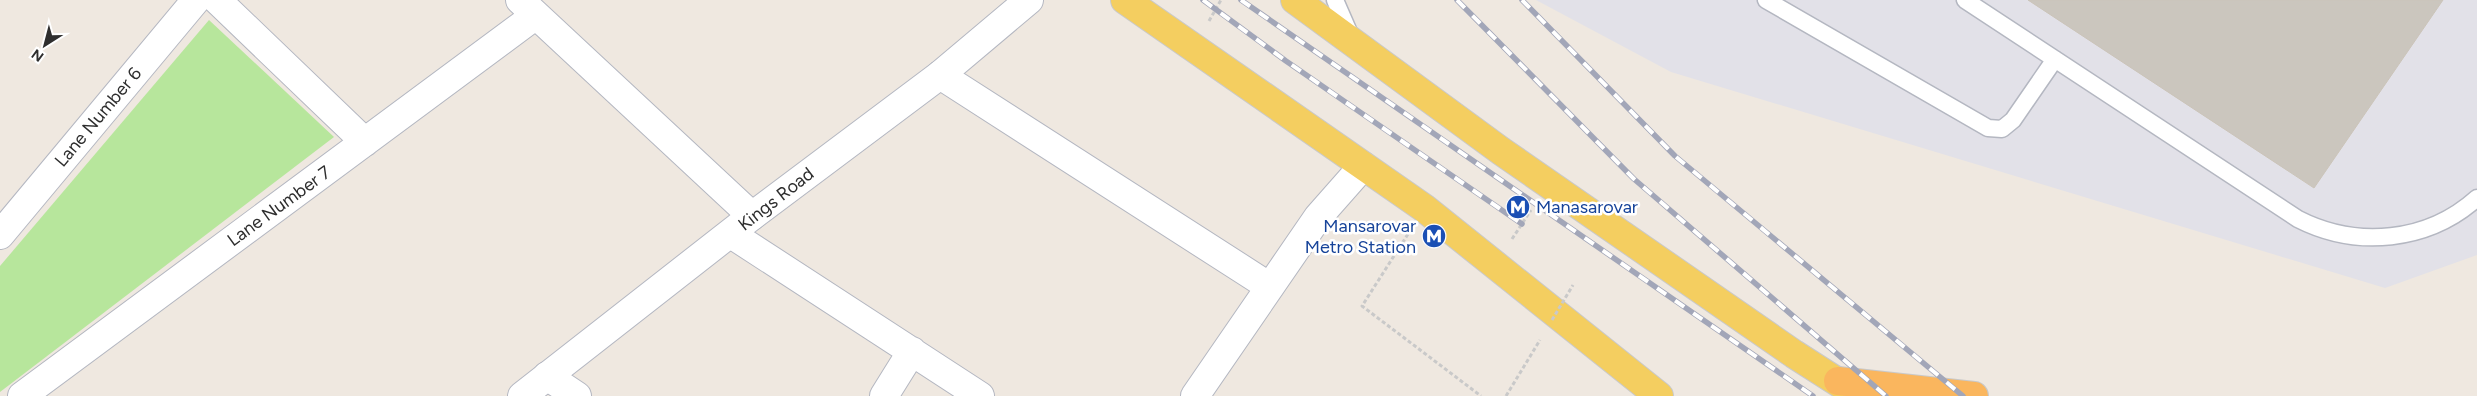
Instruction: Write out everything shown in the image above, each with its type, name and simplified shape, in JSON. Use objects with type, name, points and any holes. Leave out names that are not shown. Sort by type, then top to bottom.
[{"type":"highway","points":[[1838,381],[1974,396]]},
{"type":"main road","points":[[1125,0],[1424,208],[1659,396]]},
{"type":"main road","points":[[1295,0],[1501,151],[1794,354],[1860,396]]},
{"type":"street","name":"Lane Number 6","points":[[0,235],[196,0]]},
{"type":"street","points":[[217,0],[365,142]]},
{"type":"street","name":"Kings Road","points":[[522,396],[752,216],[940,75],[1029,0]]},
{"type":"street","points":[[528,8],[752,216]]},
{"type":"street","name":"Lane Number 7","points":[[22,396],[365,142],[528,8]]},
{"type":"street","points":[[940,75],[1270,287]]},
{"type":"street","points":[[1195,396],[1318,217],[1363,166]]},
{"type":"street","points":[[731,234],[980,396]]},
{"type":"street","points":[[884,396],[912,351]]},
{"type":"street","points":[[547,376],[576,396]]},
{"type":"lane","points":[[1335,0],[1354,43]]},
{"type":"lane","points":[[1766,0],[1988,128],[2002,129],[2013,120],[2055,60]]},
{"type":"lane","points":[[1965,0],[2298,219],[2321,231],[2345,236],[2374,238],[2402,234],[2443,222],[2463,210],[2477,198]]},
{"type":"path","points":[[1510,241],[1535,204]]},
{"type":"path","points":[[1424,208],[1362,306],[1481,396]]},
{"type":"path","points":[[1546,329],[1573,285]]},
{"type":"path","points":[[1506,396],[1541,337]]},
{"type":"shaded area","points":[[1536,0],[2477,0],[2477,255],[2385,288],[1671,72]]},
{"type":"green space","points":[[209,20],[334,137],[0,392],[0,266]]},
{"type":"building","points":[[2028,0],[2443,0],[2314,188]]},
{"type":"railway","points":[[1203,0],[1286,61],[1522,224]]},
{"type":"railway","points":[[1241,0],[1813,396]]},
{"type":"railway","points":[[1457,0],[1634,179],[1886,396]]},
{"type":"railway","points":[[1522,0],[1675,156],[1963,396]]},
{"type":"place","name":"Manasarovar","points":[[1518,207]]},
{"type":"place","name":"Mansarovar Metro Station","points":[[1434,236]]}]
